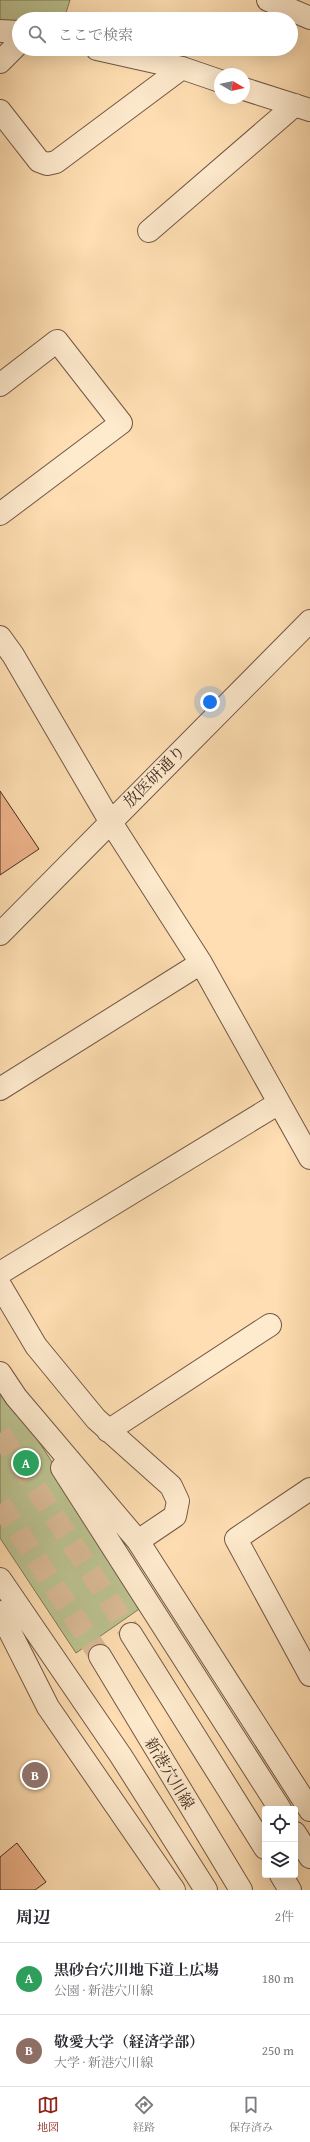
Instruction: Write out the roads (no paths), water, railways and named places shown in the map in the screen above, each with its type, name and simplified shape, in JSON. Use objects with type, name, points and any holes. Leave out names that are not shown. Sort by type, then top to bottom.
[{"type":"street","points":[[268,0],[296,12]]},
{"type":"street","points":[[298,13],[310,18]]},
{"type":"street","points":[[0,31],[12,32]]},
{"type":"street","points":[[0,62],[12,49]]},
{"type":"street","points":[[128,56],[182,68],[214,79]]},
{"type":"street","points":[[0,111],[39,161],[47,164],[56,162],[182,68]]},
{"type":"street","points":[[250,91],[303,108]]},
{"type":"street","points":[[149,231],[303,108]]},
{"type":"street","points":[[0,385],[57,341],[122,423],[0,514]]},
{"type":"street","name":"放医研通り","points":[[0,934],[110,821],[310,621]]},
{"type":"street","points":[[0,637],[13,655],[110,821],[201,963],[310,1158]]},
{"type":"street","points":[[0,1089],[201,963]]},
{"type":"street","points":[[0,1273],[279,1103]]},
{"type":"street","points":[[0,1285],[36,1346],[96,1419],[171,1486],[178,1501],[175,1516],[138,1541]]},
{"type":"street","points":[[108,1430],[270,1325]]},
{"type":"street","points":[[0,1373],[278,1806]]},
{"type":"street","points":[[16,1397],[138,1541],[310,1810]]},
{"type":"street","points":[[310,1488],[236,1539],[310,1675]]},
{"type":"street","points":[[0,1579],[121,1756],[206,1890]]},
{"type":"street","points":[[0,1612],[48,1707],[174,1890]]},
{"type":"street","points":[[131,1634],[262,1843]]},
{"type":"street","name":"新港穴川線","points":[[100,1656],[240,1890]]},
{"type":"street","points":[[298,1838],[310,1857]]},
{"type":"street","points":[[283,1878],[290,1890]]},
{"type":"tunnel","points":[[0,1433],[131,1634]]},
{"type":"tunnel","points":[[0,1504],[100,1656]]},
{"type":"place","name":"黒砂台穴川地下道上広場","points":[[26,1463]]},
{"type":"place","name":"敬愛大学（経済学部）","points":[[35,1775]]}]
